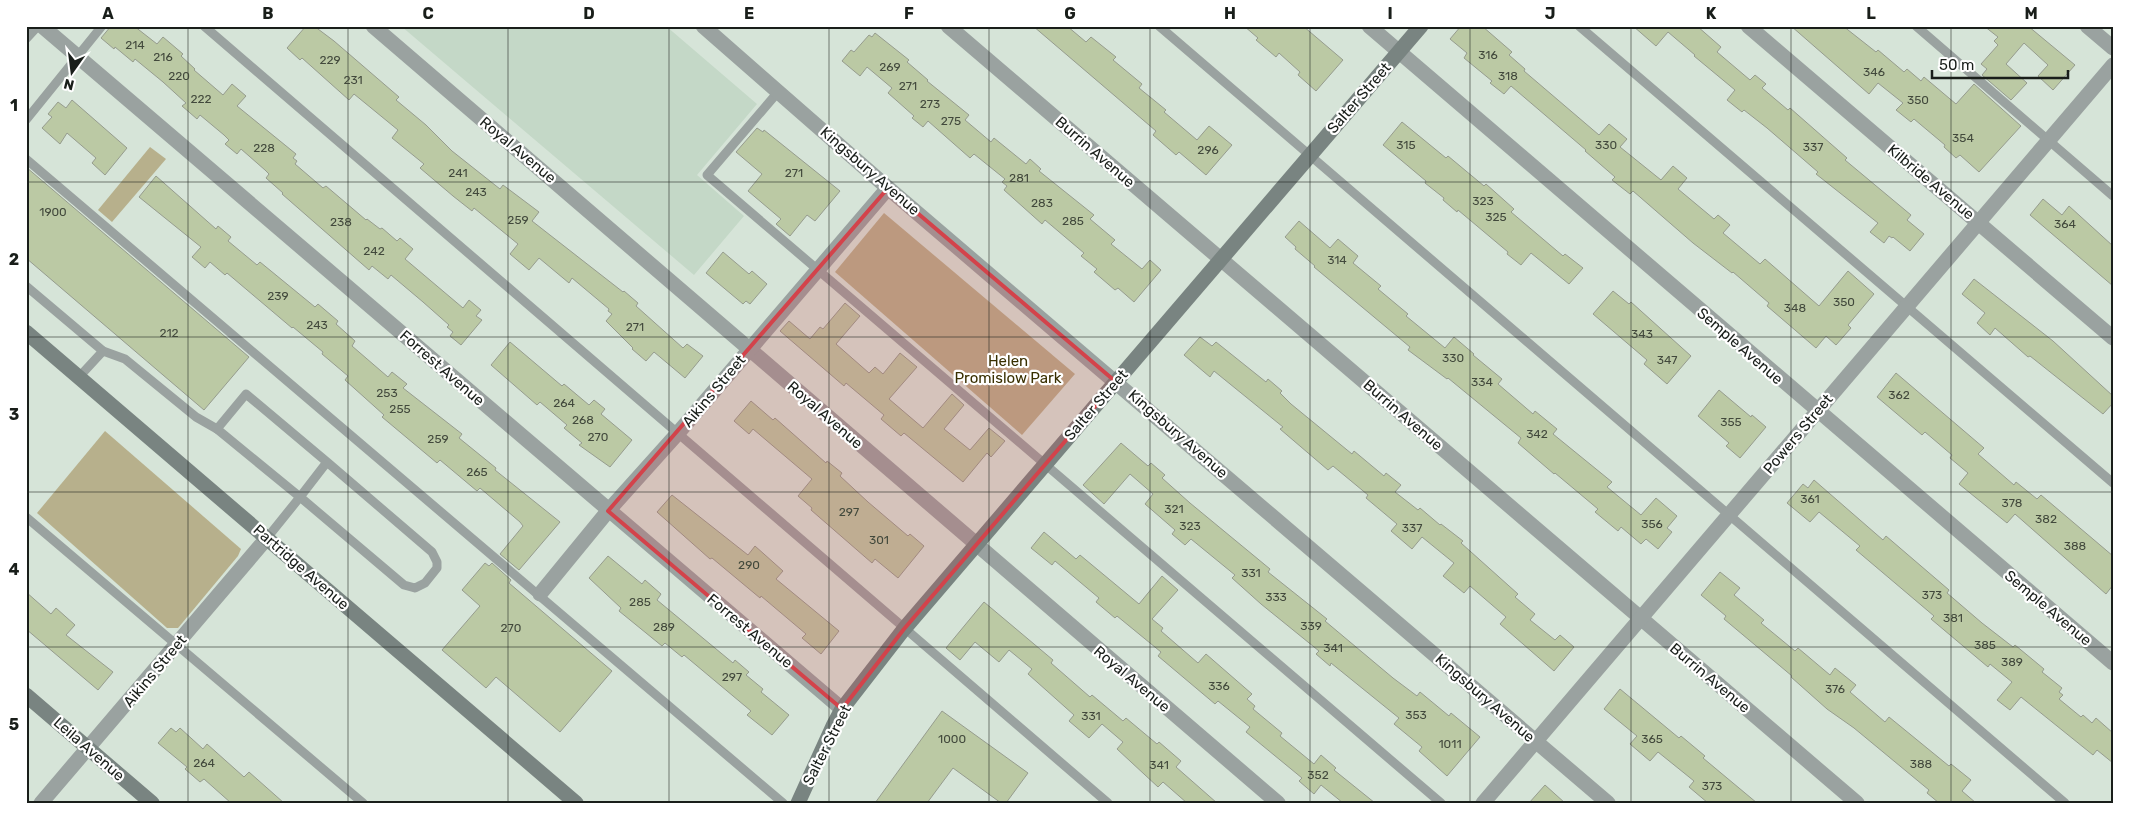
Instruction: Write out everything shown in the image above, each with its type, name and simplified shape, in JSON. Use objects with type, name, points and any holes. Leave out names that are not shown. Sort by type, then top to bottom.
[{"type":"main road","name":"Salter Street","points":[[798,803],[842,709],[904,629],[1421,26]]},
{"type":"main road","name":"Partridge Avenue","points":[[26,332],[576,803]]},
{"type":"main road","name":"Leila Avenue","points":[[26,695],[152,803]]},
{"type":"street","name":"Forrest Avenue","points":[[42,26],[608,512],[842,709]]},
{"type":"street","name":"Royal Avenue","points":[[373,26],[671,280],[975,546],[1278,803]]},
{"type":"street","name":"Burrin Avenue","points":[[948,26],[1857,803]]},
{"type":"street","name":"Semple Avenue","points":[[1369,26],[1817,412],[2113,663]]},
{"type":"street","name":"Kilbride Avenue","points":[[1748,26],[2113,338]]},
{"type":"street","points":[[2087,26],[2113,48]]},
{"type":"street","name":"Kingsbury Avenue","points":[[705,27],[888,188],[1608,803]]},
{"type":"street","name":"Powers Street","points":[[1483,803],[2113,65]]},
{"type":"street","name":"Aikins Street","points":[[540,594],[608,512],[888,188]]},
{"type":"street","name":"Aikins Street","points":[[41,803],[267,538]]},
{"type":"lane","points":[[26,38],[38,26]]},
{"type":"lane","points":[[26,120],[102,26]]},
{"type":"lane","points":[[204,26],[1108,803]]},
{"type":"lane","points":[[1159,26],[2065,803]]},
{"type":"lane","points":[[1579,26],[2113,483]]},
{"type":"lane","points":[[1916,26],[2113,196]]},
{"type":"lane","points":[[778,92],[707,175],[1441,803]]},
{"type":"lane","points":[[26,159],[540,594],[783,803]]},
{"type":"lane","points":[[26,286],[103,350],[125,359],[196,417],[216,429],[404,585],[415,588],[425,583],[437,568],[437,562],[432,552],[246,394],[216,429]]},
{"type":"lane","points":[[79,377],[103,350]]},
{"type":"lane","points":[[267,538],[327,462]]},
{"type":"lane","points":[[26,517],[363,803]]},
{"type":"highlighted area","points":[[888,188],[1116,382],[904,629],[842,709],[608,511]]},
{"type":"shaded area","points":[[401,26],[666,26],[757,104],[697,175],[744,216],[694,275]]},
{"type":"green space","points":[[150,147],[166,159],[112,222],[98,210]]},
{"type":"green space","name":"Helen Promislow Park","points":[[884,213],[1075,374],[1022,435],[835,272]]},
{"type":"green space","points":[[105,431],[241,549],[238,556],[178,628],[167,628],[37,513]]},
{"type":"building","points":[[111,26],[134,26],[157,44],[163,37],[183,54],[181,56],[194,70],[223,95],[232,84],[246,96],[237,106],[296,154],[293,158],[297,161],[295,164],[323,188],[326,186],[366,220],[380,229],[382,228],[397,241],[400,238],[413,249],[405,259],[463,308],[469,300],[481,310],[476,316],[482,320],[461,345],[450,336],[453,332],[447,327],[449,325],[423,302],[391,275],[388,279],[372,266],[369,270],[282,194],[266,178],[269,174],[241,149],[237,154],[225,144],[229,140],[224,135],[200,115],[197,119],[182,106],[186,103],[163,82],[135,59],[133,62],[101,38]]},
{"type":"building","points":[[306,26],[314,26],[334,41],[399,97],[396,100],[426,125],[452,151],[500,189],[503,185],[539,212],[532,221],[624,291],[638,303],[636,306],[683,348],[687,344],[703,356],[685,378],[654,352],[646,361],[632,349],[606,321],[612,314],[608,311],[609,309],[572,278],[569,283],[539,258],[529,270],[510,254],[518,244],[474,208],[472,211],[420,168],[424,164],[392,138],[398,130],[354,94],[349,100],[302,58],[300,60],[287,48]]},
{"type":"building","points":[[1033,26],[1067,26],[1086,42],[1091,37],[1116,57],[1113,60],[1142,84],[1139,88],[1166,110],[1164,112],[1197,140],[1209,126],[1232,145],[1206,175],[1179,152],[1176,155],[1153,135],[1156,131]]},
{"type":"building","points":[[1244,26],[1303,26],[1343,60],[1316,91],[1298,75],[1300,72],[1279,53],[1276,57],[1256,40],[1258,38]]},
{"type":"building","points":[[1461,26],[1482,26],[1512,52],[1509,55],[1525,69],[1524,71],[1599,135],[1609,124],[1627,139],[1620,147],[1661,180],[1673,166],[1687,178],[1678,189],[1714,219],[1718,215],[1730,225],[1723,233],[1760,264],[1765,259],[1819,306],[1848,271],[1874,294],[1848,325],[1851,328],[1836,345],[1826,336],[1816,348],[1767,306],[1769,303],[1733,272],[1693,243],[1633,191],[1630,194],[1612,180],[1615,177],[1586,150],[1511,86],[1504,94],[1490,83],[1492,81],[1464,58],[1467,53],[1450,39]]},
{"type":"building","points":[[1633,26],[1697,26],[1721,47],[1717,52],[1750,80],[1755,75],[1766,84],[1762,88],[1788,110],[1790,108],[1847,158],[1845,160],[1911,215],[1907,220],[1924,234],[1910,251],[1893,237],[1889,236],[1884,243],[1870,232],[1878,223],[1816,174],[1818,172],[1767,128],[1744,110],[1742,112],[1727,100],[1735,90],[1695,55],[1668,32],[1656,46]]},
{"type":"building","points":[[1791,26],[1843,26],[1876,52],[1878,50],[1904,72],[1907,69],[1921,81],[1924,77],[1956,104],[1974,84],[2021,126],[1979,172],[1960,155],[1956,158],[1944,147],[1945,145],[1914,119],[1911,122],[1896,110],[1903,103],[1878,83],[1869,94]]},
{"type":"building","points":[[1984,26],[2028,26],[2075,65],[2053,90],[2038,76],[2048,65],[2024,43],[2006,64],[2027,83],[2011,100],[1982,75],[1987,69],[1981,64],[1998,45],[1994,41],[1998,37]]},
{"type":"building","points":[[875,33],[909,60],[907,62],[927,81],[969,115],[965,120],[991,142],[994,138],[1026,164],[1030,159],[1041,169],[1039,171],[1094,215],[1090,219],[1115,240],[1111,244],[1142,269],[1150,260],[1161,270],[1134,302],[1118,288],[1115,290],[1094,272],[1097,269],[1081,256],[1084,253],[1045,220],[1042,224],[1004,190],[1007,186],[1002,182],[1005,179],[974,154],[970,158],[928,121],[923,127],[912,118],[914,116],[888,93],[892,88],[867,67],[860,76],[842,61],[851,50],[854,52],[869,35],[872,37]]},
{"type":"building","points":[[72,100],[127,148],[105,175],[92,163],[96,158],[67,133],[60,144],[42,128],[52,117],[48,114],[58,102],[66,108]]},
{"type":"building","points":[[1402,122],[1446,158],[1448,156],[1484,186],[1486,184],[1514,209],[1511,212],[1563,256],[1565,254],[1583,268],[1569,284],[1531,253],[1521,265],[1458,210],[1457,212],[1443,200],[1444,198],[1425,183],[1426,181],[1383,145]]},
{"type":"building","points":[[757,128],[763,132],[764,130],[840,191],[815,221],[807,215],[790,236],[776,224],[781,219],[748,191],[762,174],[736,152]]},
{"type":"building","points":[[26,167],[249,357],[204,410],[26,258]]},
{"type":"building","points":[[156,176],[216,229],[218,226],[231,237],[228,241],[257,265],[260,262],[315,307],[318,304],[338,321],[336,324],[355,341],[352,346],[388,377],[392,372],[407,384],[403,388],[462,434],[459,438],[496,468],[495,470],[560,522],[519,570],[500,554],[523,526],[520,522],[480,488],[477,491],[440,460],[437,463],[382,417],[384,415],[345,380],[348,376],[322,354],[323,352],[227,273],[225,275],[210,262],[205,268],[192,257],[201,247],[139,197]]},
{"type":"building","points":[[2043,199],[2062,215],[2069,206],[2113,246],[2113,286],[2030,215]]},
{"type":"building","points":[[1299,221],[1330,248],[1338,239],[1358,256],[1353,263],[1381,286],[1378,289],[1408,314],[1406,316],[1445,348],[1454,337],[1474,354],[1502,379],[1498,384],[1533,414],[1535,411],[1557,429],[1553,434],[1612,482],[1607,487],[1641,515],[1656,498],[1677,516],[1667,528],[1672,532],[1658,549],[1646,539],[1641,544],[1621,527],[1618,531],[1595,512],[1598,509],[1518,443],[1521,438],[1448,378],[1408,350],[1410,347],[1314,267],[1285,237]]},
{"type":"building","points":[[723,252],[749,274],[752,271],[767,284],[750,304],[746,301],[743,304],[706,273]]},
{"type":"building","points":[[1974,279],[2053,341],[2113,396],[2113,403],[2103,414],[2030,356],[2028,357],[1995,328],[1990,335],[1977,323],[1985,313],[1962,294]]},
{"type":"building","points":[[1613,291],[1629,304],[1631,302],[1691,356],[1667,384],[1644,364],[1647,360],[1593,314]]},
{"type":"building","points":[[845,303],[860,316],[836,344],[869,373],[875,367],[883,374],[900,353],[917,367],[889,399],[923,428],[952,394],[964,405],[944,429],[970,450],[989,428],[1005,441],[991,457],[987,453],[963,482],[904,433],[901,436],[881,419],[884,415],[846,383],[844,386],[780,331],[789,321],[810,339],[820,327],[823,329]]},
{"type":"building","points":[[1200,337],[1212,346],[1216,342],[1266,382],[1268,379],[1282,391],[1280,393],[1291,404],[1352,454],[1354,451],[1384,476],[1386,473],[1401,485],[1395,492],[1418,510],[1420,508],[1463,541],[1461,543],[1518,594],[1515,597],[1535,614],[1530,620],[1555,640],[1560,635],[1574,647],[1554,671],[1500,624],[1506,617],[1470,586],[1464,593],[1443,576],[1454,563],[1422,537],[1412,549],[1391,531],[1397,524],[1366,498],[1368,495],[1333,466],[1328,470],[1280,429],[1283,427],[1214,371],[1210,377],[1184,355]]},
{"type":"building","points":[[510,342],[562,386],[564,384],[589,405],[594,400],[605,409],[601,414],[632,440],[610,467],[579,445],[582,443],[564,428],[567,425],[540,402],[537,405],[491,365]]},
{"type":"building","points":[[1896,373],[1984,448],[1978,454],[2014,485],[2016,482],[2037,499],[2041,495],[2113,556],[2113,585],[2106,594],[2015,514],[2007,523],[1959,484],[1968,473],[1950,458],[1952,455],[1925,432],[1922,435],[1877,397]]},
{"type":"building","points":[[1719,390],[1766,427],[1740,458],[1726,446],[1729,443],[1698,416]]},
{"type":"building","points":[[751,401],[773,420],[775,418],[826,463],[827,461],[842,473],[840,476],[868,502],[908,536],[910,534],[924,546],[898,578],[875,559],[872,563],[811,510],[812,508],[798,496],[812,479],[753,429],[749,434],[734,421]]},
{"type":"building","points":[[1121,443],[1148,466],[1151,463],[1165,475],[1162,478],[1190,503],[1270,569],[1268,572],[1327,619],[1325,621],[1393,678],[1417,696],[1420,692],[1449,716],[1451,713],[1480,737],[1447,776],[1419,751],[1422,747],[1394,724],[1399,718],[1331,663],[1330,666],[1316,654],[1319,651],[1261,604],[1232,578],[1235,575],[1191,539],[1185,545],[1172,534],[1175,530],[1145,504],[1153,494],[1130,474],[1104,504],[1083,485]]},
{"type":"building","points":[[1814,480],[1883,540],[1886,536],[1949,590],[1947,593],[1982,623],[2013,647],[2015,645],[2044,669],[2042,672],[2062,688],[2059,692],[2063,695],[2059,699],[2081,717],[2083,715],[2092,723],[2096,718],[2113,733],[2113,763],[2097,750],[2093,755],[2021,697],[2010,710],[1997,700],[2012,682],[1990,664],[1988,667],[1931,619],[1934,616],[1856,550],[1860,546],[1819,512],[1810,522],[1787,503],[1803,484],[1808,488]]},
{"type":"building","points":[[672,495],[748,555],[755,546],[783,571],[776,579],[839,631],[821,654],[802,638],[806,634],[761,596],[760,598],[712,558],[710,559],[657,512]]},
{"type":"building","points":[[1044,532],[1076,559],[1080,555],[1139,604],[1162,576],[1178,590],[1152,619],[1163,628],[1161,631],[1198,663],[1206,654],[1252,694],[1247,699],[1255,706],[1253,709],[1282,733],[1280,736],[1314,764],[1321,755],[1336,768],[1334,770],[1375,803],[1343,803],[1321,785],[1314,794],[1299,781],[1302,778],[1246,732],[1250,727],[1218,701],[1215,704],[1158,656],[1161,652],[1117,616],[1115,618],[1096,602],[1099,598],[1055,561],[1052,565],[1031,548]]},
{"type":"building","points":[[608,556],[642,584],[645,580],[661,594],[657,600],[733,663],[735,660],[749,672],[746,675],[763,689],[761,692],[789,715],[772,735],[747,715],[751,711],[684,655],[682,657],[665,643],[662,646],[619,611],[621,608],[589,578]]},
{"type":"building","points":[[485,563],[489,566],[492,563],[511,580],[509,583],[612,671],[560,732],[496,677],[486,688],[442,650],[480,606],[462,590]]},
{"type":"building","points":[[1720,572],[1740,588],[1734,595],[1764,620],[1761,623],[1795,651],[1798,648],[1830,675],[1835,668],[1856,685],[1850,692],[1885,722],[1889,717],[1949,766],[1951,764],[1971,780],[1962,791],[1976,803],[1939,803],[1927,793],[1929,790],[1854,728],[1827,709],[1792,676],[1724,619],[1726,616],[1701,595]]},
{"type":"building","points":[[26,592],[51,614],[56,608],[75,625],[66,635],[113,672],[98,690],[26,629]]},
{"type":"building","points":[[984,602],[1053,660],[1051,663],[1090,697],[1092,695],[1123,721],[1126,718],[1157,744],[1159,742],[1181,761],[1176,767],[1217,803],[1187,803],[1163,782],[1158,787],[1117,749],[1123,742],[1102,724],[1089,738],[1069,721],[1074,715],[1028,674],[1032,669],[1009,650],[999,662],[975,642],[960,660],[946,648]]},
{"type":"building","points":[[1620,689],[1679,738],[1681,736],[1705,756],[1703,758],[1757,803],[1708,803],[1689,787],[1694,781],[1658,752],[1650,761],[1630,744],[1637,736],[1604,709]]},
{"type":"building","points":[[942,711],[1028,773],[1006,803],[1001,803],[953,768],[927,803],[875,803]]},
{"type":"building","points":[[171,728],[176,732],[180,728],[203,749],[207,744],[244,777],[249,772],[284,803],[231,803],[204,779],[200,782],[185,769],[187,767],[158,743]]},
{"type":"building","points":[[1545,785],[1565,803],[1529,803]]}]
